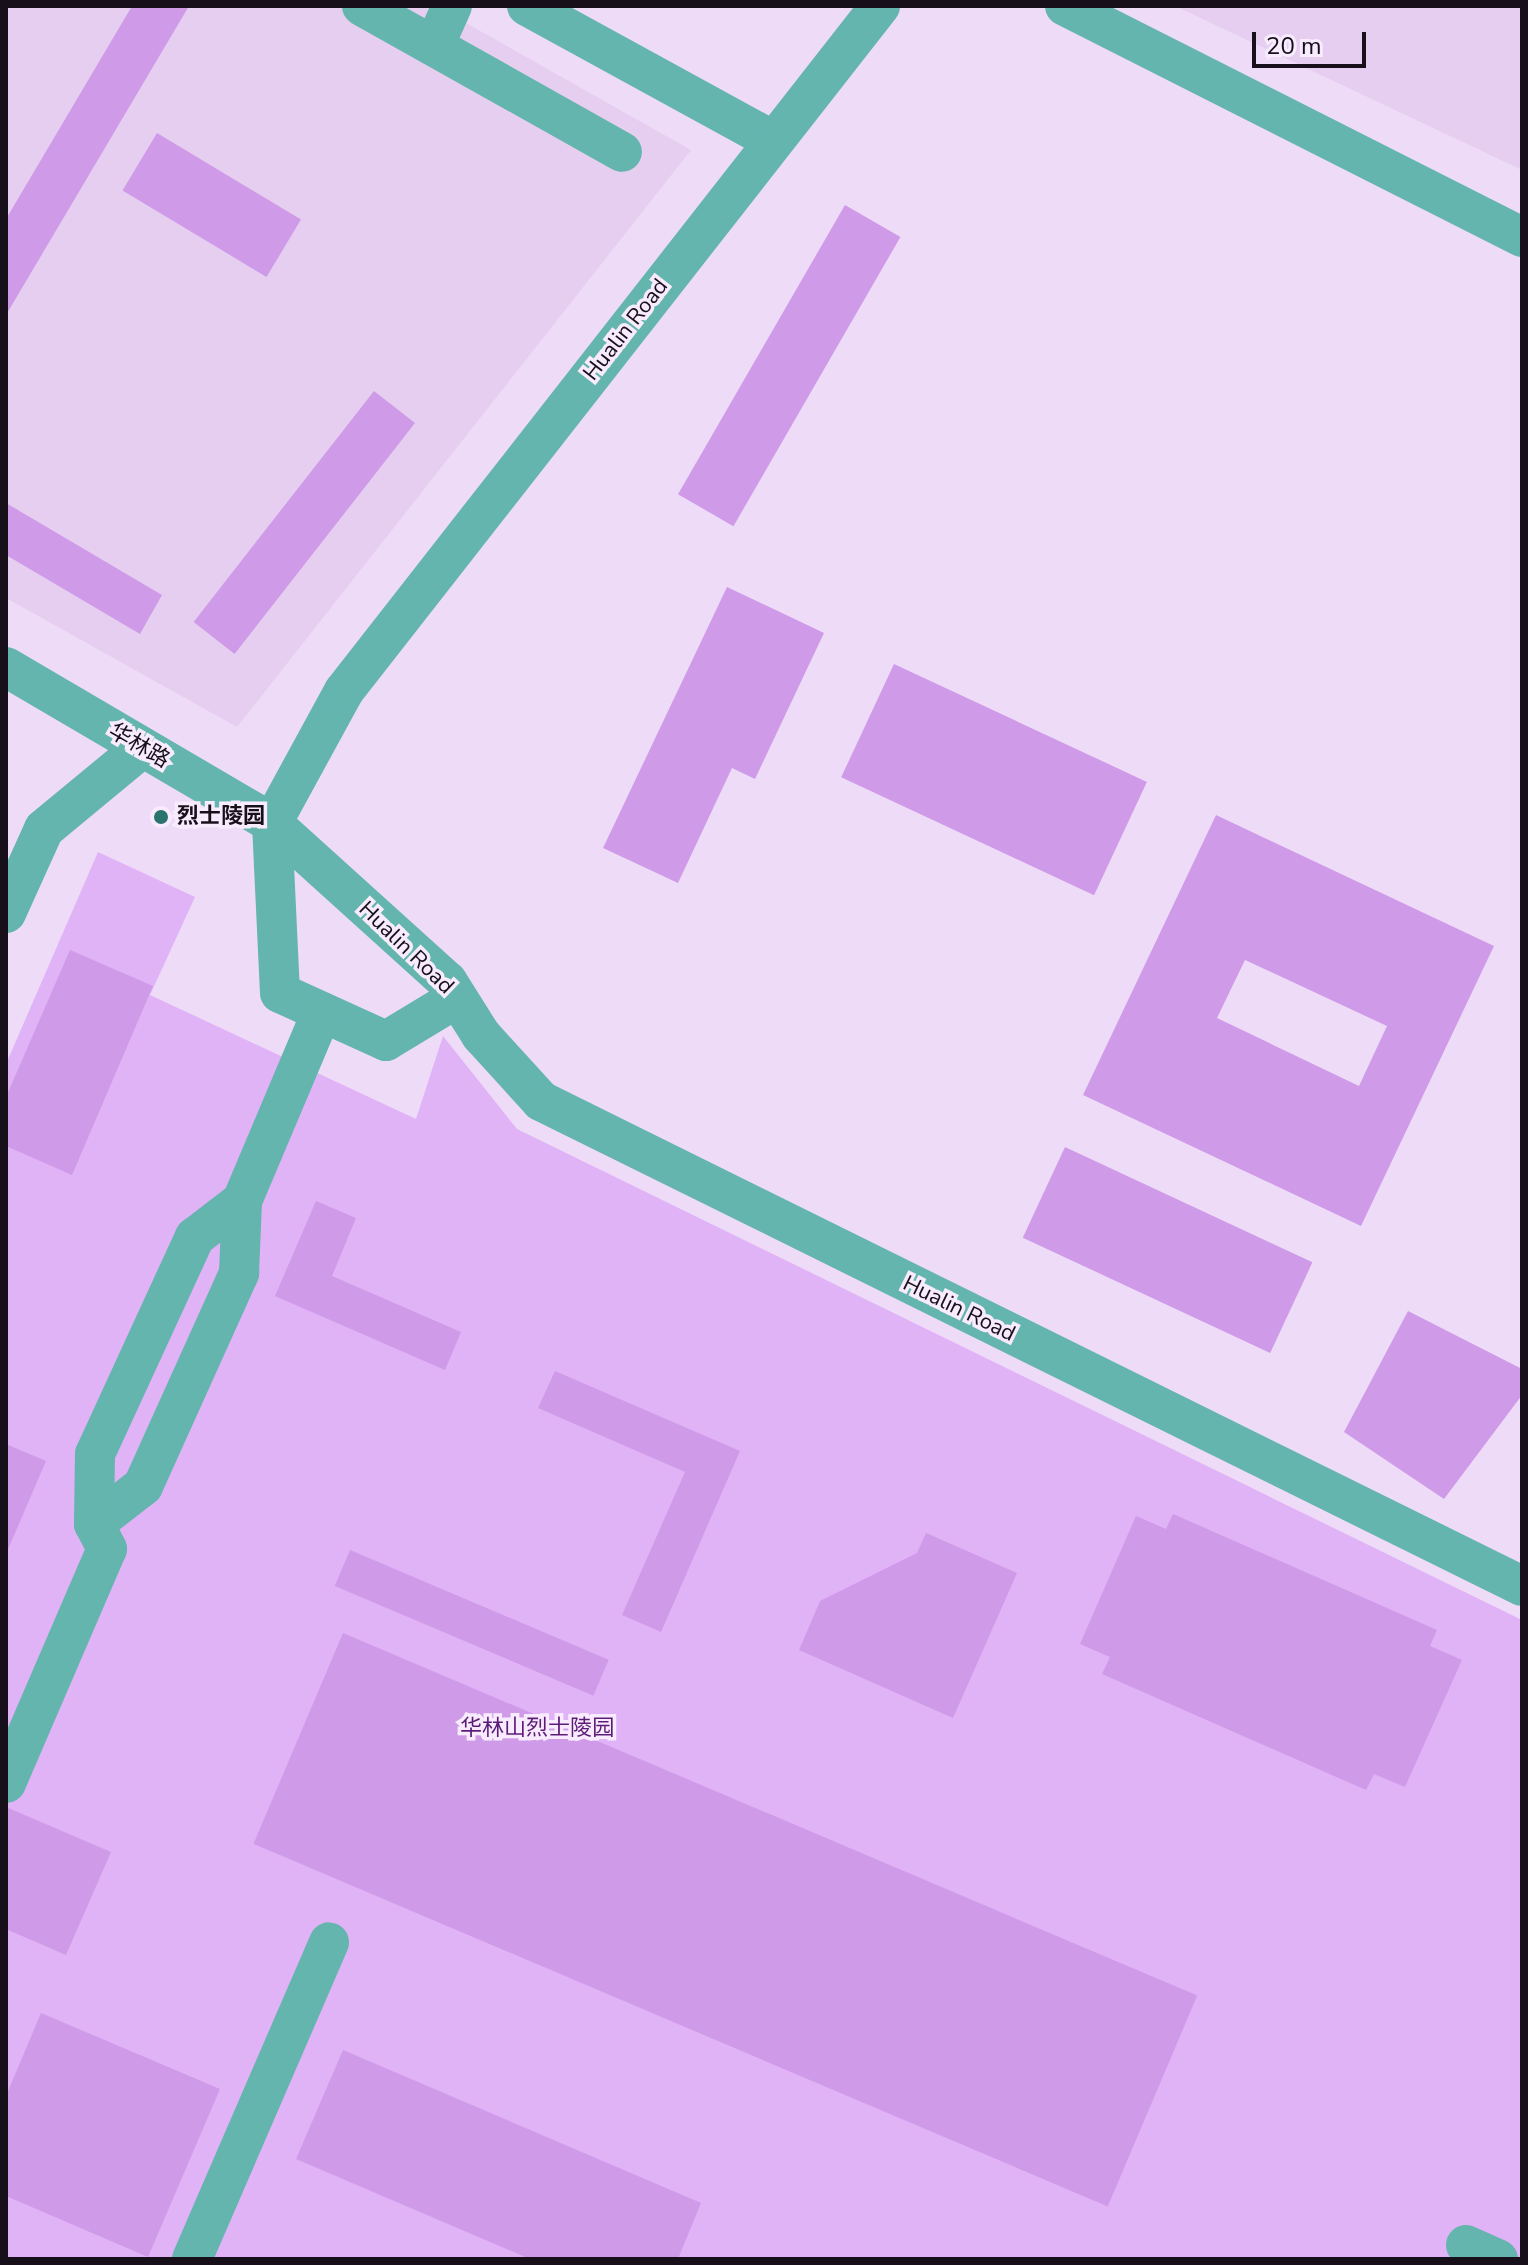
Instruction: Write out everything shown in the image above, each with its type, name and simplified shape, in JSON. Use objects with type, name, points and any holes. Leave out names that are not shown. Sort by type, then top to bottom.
[{"type":"street","points":[[362,6],[622,152]]},
{"type":"street","points":[[434,46],[452,6]]},
{"type":"street","points":[[527,6],[774,141]]},
{"type":"street","name":"Hualin Road","points":[[880,6],[344,691],[272,823],[457,998],[514,1075],[578,1121],[1522,1586]]},
{"type":"street","points":[[1065,6],[1522,237]]},
{"type":"street","name":"华林路","points":[[6,667],[272,823]]},
{"type":"street","points":[[6,913],[44,829],[142,748]]},
{"type":"street","points":[[272,823],[280,993],[386,1041],[457,998]]},
{"type":"street","points":[[94,1524],[143,1486],[239,1273],[242,1201],[322,1012]]},
{"type":"street","points":[[6,1783],[107,1549],[94,1524],[95,1454],[195,1237],[242,1201]]},
{"type":"street","points":[[192,2259],[329,1942]]},
{"type":"shaded area","points":[[6,6],[436,6],[691,150],[237,727],[6,598]]},
{"type":"shaded area","points":[[1175,6],[1522,6],[1522,170]]},
{"type":"green space","name":"华林山烈士陵园","points":[[98,852],[195,897],[150,995],[416,1119],[443,1036],[517,1129],[1522,1620],[1522,2259],[6,2259],[6,1064]]},
{"type":"building","points":[[132,6],[189,6],[6,315],[6,219]]},
{"type":"building","points":[[157,133],[301,220],[266,277],[122,190]]},
{"type":"building","points":[[845,205],[900,237],[733,526],[678,494]]},
{"type":"building","points":[[374,391],[415,423],[235,654],[194,622]]},
{"type":"building","points":[[6,503],[162,595],[140,634],[6,555]]},
{"type":"building","points":[[727,587],[824,633],[755,779],[732,768],[678,883],[603,848]]},
{"type":"building","points":[[894,664],[1147,782],[1094,895],[841,777]]},
{"type":"building","points":[[1216,815],[1494,946],[1361,1226],[1083,1095]],"holes":[[[1245,960],[1387,1026],[1359,1086],[1217,1018]]]},
{"type":"building","points":[[70,950],[153,986],[72,1175],[6,1146],[6,1097]]},
{"type":"building","points":[[1065,1147],[1312,1262],[1270,1353],[1023,1238]]},
{"type":"building","points":[[316,1201],[356,1218],[332,1276],[461,1332],[445,1370],[275,1296]]},
{"type":"building","points":[[1408,1311],[1522,1369],[1522,1395],[1444,1499],[1344,1432]]},
{"type":"building","points":[[555,1371],[740,1451],[661,1632],[622,1615],[685,1472],[538,1408]]},
{"type":"building","points":[[6,1444],[46,1461],[6,1554]]},
{"type":"building","points":[[1173,1514],[1437,1630],[1430,1646],[1462,1660],[1405,1787],[1374,1774],[1366,1790],[1102,1674],[1110,1657],[1080,1644],[1136,1516],[1166,1529]]},
{"type":"building","points":[[926,1533],[1017,1573],[953,1718],[799,1650],[820,1601],[917,1553]]},
{"type":"building","points":[[350,1550],[609,1660],[593,1696],[335,1586]]},
{"type":"building","points":[[343,1633],[1197,1996],[1108,2206],[254,1844]]},
{"type":"building","points":[[6,1807],[111,1852],[66,1955],[6,1929]]},
{"type":"building","points":[[41,2013],[220,2089],[148,2257],[6,2196],[6,2096]]},
{"type":"building","points":[[343,2050],[701,2203],[678,2259],[530,2259],[296,2159]]},
{"type":"place","name":"烈士陵园","points":[[161,817]]}]
